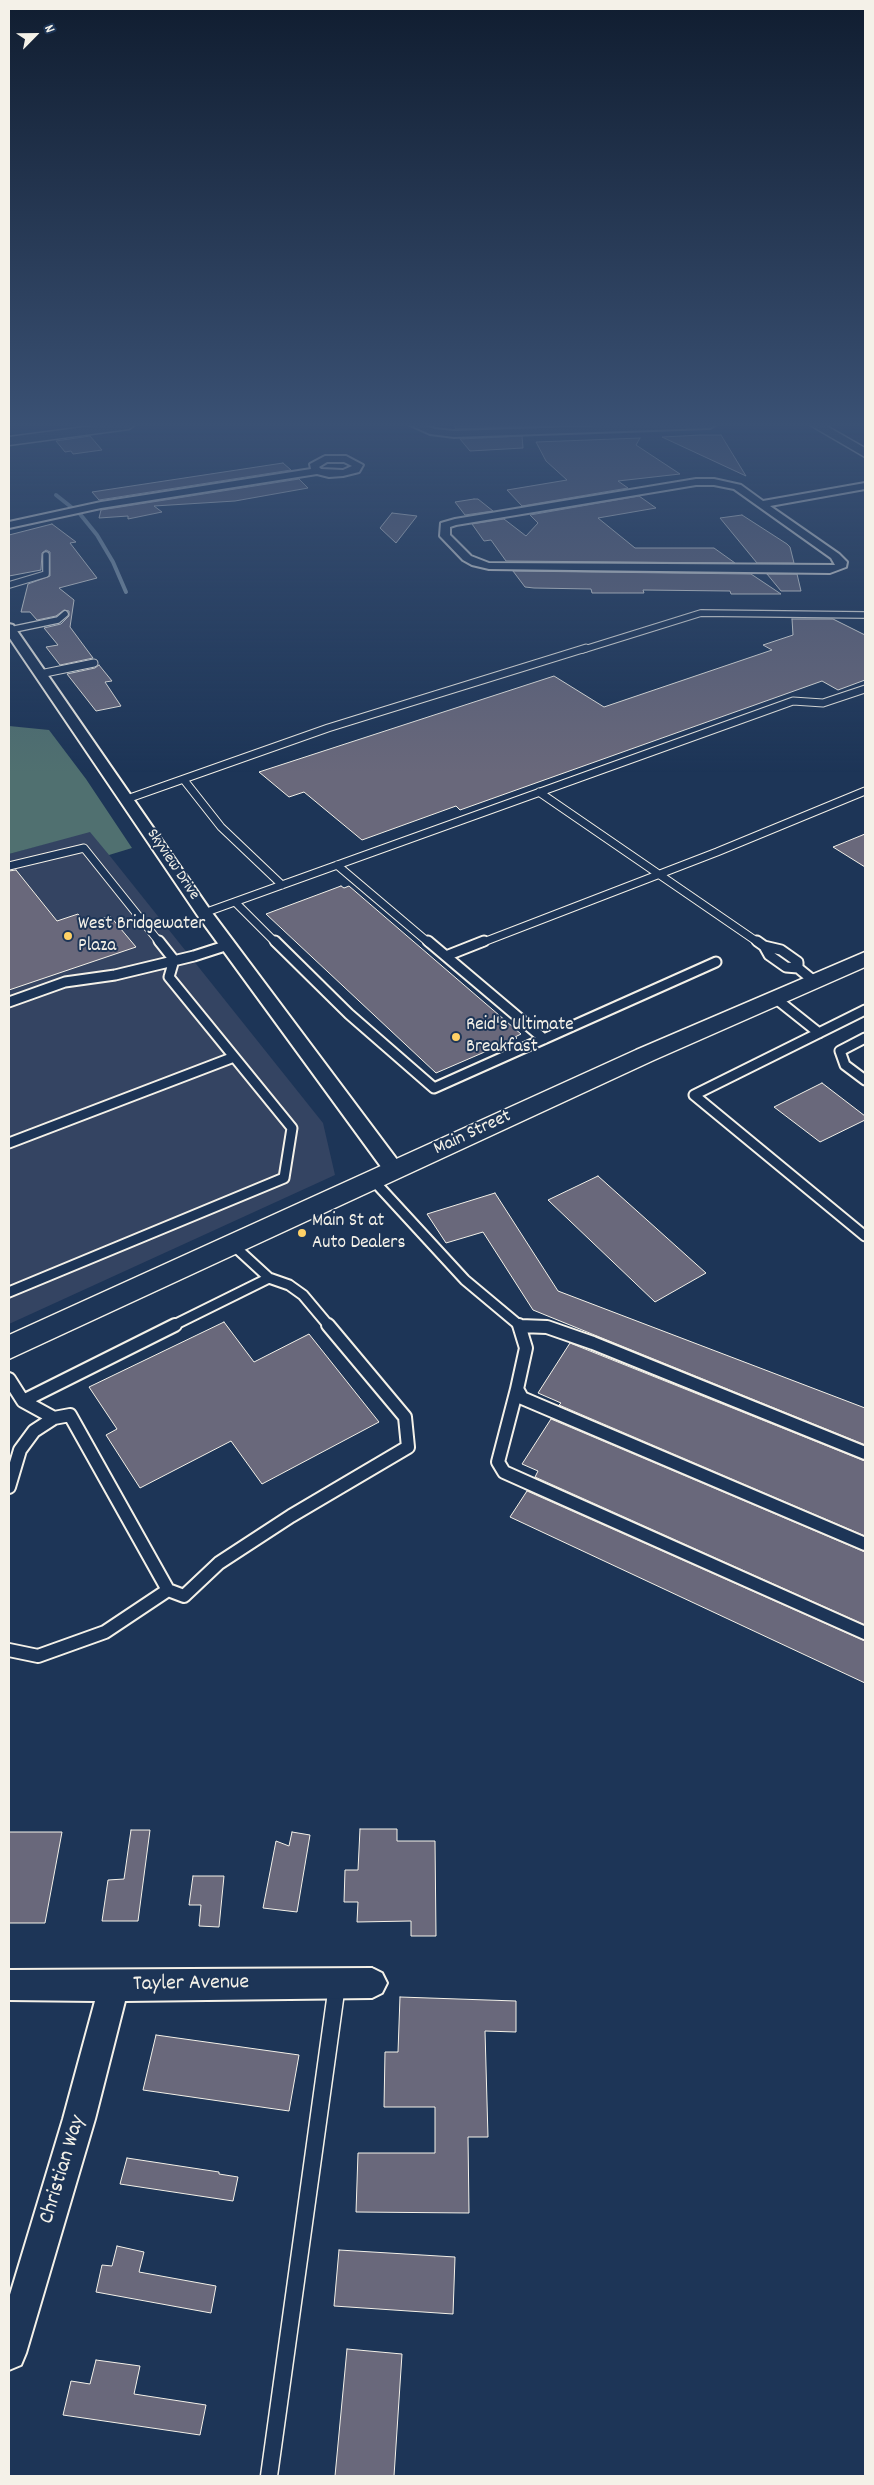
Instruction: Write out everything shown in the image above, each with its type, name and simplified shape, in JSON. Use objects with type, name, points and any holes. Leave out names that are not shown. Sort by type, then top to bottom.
[{"type":"main road","name":"Main Street","points":[[9,1348],[83,1312],[645,1055],[775,998],[806,975],[864,962]]},
{"type":"street","points":[[450,541],[467,558],[476,563],[489,566],[830,570],[840,567],[841,562],[835,556],[814,541]]},
{"type":"street","name":"Skyview Drive","points":[[9,629],[88,747],[127,799],[204,913],[228,945],[383,1175]]},
{"type":"street","name":"Tayler Avenue","points":[[9,1985],[114,1986],[372,1983]]},
{"type":"street","name":"Christian Way","points":[[9,2353],[82,2110],[114,1986]]},
{"type":"lane","points":[[9,585],[42,577],[46,574],[46,555]]},
{"type":"lane","points":[[127,799],[328,728],[701,613],[865,616]]},
{"type":"lane","points":[[9,629],[58,620],[64,614]]},
{"type":"lane","points":[[40,674],[94,663]]},
{"type":"lane","points":[[204,913],[793,701],[823,703],[863,692]]},
{"type":"lane","points":[[184,780],[221,827],[282,885]]},
{"type":"lane","points":[[446,956],[865,791]]},
{"type":"lane","points":[[539,792],[764,946],[769,955],[786,967],[806,975]]},
{"type":"lane","points":[[9,866],[84,848],[174,960]]},
{"type":"lane","points":[[337,865],[544,1039]]},
{"type":"lane","points":[[235,902],[349,1014],[434,1088],[716,962]]},
{"type":"lane","points":[[9,1002],[65,982],[115,975],[228,945]]},
{"type":"lane","points":[[9,1292],[284,1178],[292,1128],[169,977],[174,960]]},
{"type":"lane","points":[[775,998],[819,1033]]},
{"type":"lane","points":[[865,1010],[694,1094],[865,1236]]},
{"type":"lane","points":[[865,1038],[840,1051],[845,1065],[865,1080]]},
{"type":"lane","points":[[9,1144],[234,1057]]},
{"type":"lane","points":[[383,1175],[465,1280],[520,1326],[526,1348],[498,1462],[504,1472],[865,1633]]},
{"type":"lane","points":[[9,1488],[20,1450],[34,1431],[54,1418],[70,1414],[168,1590],[184,1596],[218,1563],[408,1447],[405,1416],[303,1294],[289,1285],[269,1278],[233,1244]]},
{"type":"lane","points":[[23,1401],[269,1278]]},
{"type":"lane","points":[[520,1326],[547,1327],[593,1343],[865,1453]]},
{"type":"lane","points":[[9,1379],[23,1401],[54,1418]]},
{"type":"lane","points":[[517,1389],[522,1398],[532,1404],[865,1544]]},
{"type":"lane","points":[[9,1650],[38,1656],[105,1632],[168,1590]]},
{"type":"lane","points":[[269,2476],[337,1984]]},
{"type":"shaded area","name":"West Bridgewater Plaza","points":[[90,831],[323,1123],[335,1175],[9,1324],[9,854]]},
{"type":"green space","points":[[9,726],[49,730],[86,779],[132,848],[109,855],[90,832],[9,854]]},
{"type":"building","points":[[9,541],[76,542],[70,543],[97,578],[59,588],[74,600],[70,627],[93,658],[60,665],[46,647],[58,645],[44,628],[61,624],[69,616],[69,611],[64,610],[56,616],[37,620],[30,612],[21,612],[28,584],[50,576],[50,552],[46,550],[42,553],[41,570],[9,576]]},
{"type":"building","points":[[492,541],[626,541],[635,548],[714,548],[735,563],[506,561]]},
{"type":"building","points":[[739,541],[782,541],[790,547],[794,563],[757,563]]},
{"type":"building","points":[[513,571],[751,574],[781,594],[731,594],[730,591],[643,590],[644,593],[592,593],[591,589],[525,587]]},
{"type":"building","points":[[767,574],[797,574],[801,591],[781,591]]},
{"type":"building","points":[[792,619],[833,619],[865,635],[865,680],[838,690],[822,681],[460,810],[456,806],[362,840],[304,792],[289,797],[259,772],[554,676],[604,707],[772,650],[763,645],[793,635]]},
{"type":"building","points":[[99,665],[112,681],[105,682],[121,706],[96,711],[67,674],[95,668]]},
{"type":"building","points":[[865,834],[865,867],[833,847]]},
{"type":"building","name":"West Bridgewater Plaza","points":[[16,870],[57,921],[78,914],[86,924],[110,916],[136,947],[9,990],[9,871]]},
{"type":"building","points":[[341,886],[344,888],[349,886],[521,1034],[515,1037],[517,1038],[436,1073],[266,914]]},
{"type":"building","points":[[822,1083],[865,1116],[865,1120],[820,1142],[774,1107]]},
{"type":"building","points":[[598,1176],[706,1273],[655,1302],[548,1200]]},
{"type":"building","points":[[495,1193],[558,1291],[865,1408],[865,1445],[533,1310],[483,1232],[446,1243],[427,1214]]},
{"type":"building","points":[[224,1322],[254,1362],[309,1334],[379,1422],[262,1484],[231,1441],[140,1488],[106,1435],[117,1429],[89,1387]]},
{"type":"building","points":[[570,1343],[865,1461],[865,1536],[559,1405],[561,1403],[538,1393]]},
{"type":"building","points":[[551,1419],[865,1552],[865,1625],[535,1477],[538,1471],[522,1464]]},
{"type":"building","points":[[527,1491],[865,1641],[865,1683],[510,1517]]},
{"type":"building","points":[[360,1829],[397,1829],[397,1841],[435,1841],[436,1936],[411,1936],[411,1921],[357,1922],[358,1902],[344,1902],[345,1870],[358,1870]]},
{"type":"building","points":[[131,1830],[150,1830],[138,1921],[102,1921],[108,1880],[124,1879]]},
{"type":"building","points":[[9,1832],[62,1832],[45,1923],[9,1923]]},
{"type":"building","points":[[292,1832],[310,1835],[297,1912],[263,1908],[276,1841],[289,1846]]},
{"type":"building","points":[[193,1876],[224,1876],[219,1927],[199,1926],[201,1905],[189,1905]]},
{"type":"building","points":[[400,1997],[516,2001],[516,2032],[485,2031],[488,2137],[468,2137],[469,2213],[356,2212],[358,2153],[435,2153],[435,2107],[384,2107],[385,2052],[398,2052]]},
{"type":"building","points":[[156,2035],[299,2055],[289,2111],[143,2090]]},
{"type":"building","points":[[127,2158],[219,2172],[219,2174],[238,2177],[233,2201],[120,2184]]},
{"type":"building","points":[[117,2246],[144,2252],[139,2272],[216,2286],[211,2313],[96,2292],[102,2265],[112,2266]]},
{"type":"building","points":[[339,2250],[455,2257],[453,2314],[334,2306]]},
{"type":"building","points":[[347,2349],[402,2354],[394,2476],[335,2476]]},
{"type":"building","points":[[96,2360],[140,2366],[134,2394],[206,2405],[200,2435],[63,2415],[71,2381],[90,2384]]},
{"type":"waterway","points":[[101,541],[113,562],[126,592]]},
{"type":"place","name":"West Bridgewater Plaza","points":[[68,936]]},
{"type":"place","name":"Reid's Ultimate Breakfast","points":[[456,1037]]},
{"type":"place","name":"Main St at Auto Dealers","points":[[302,1233]]}]
